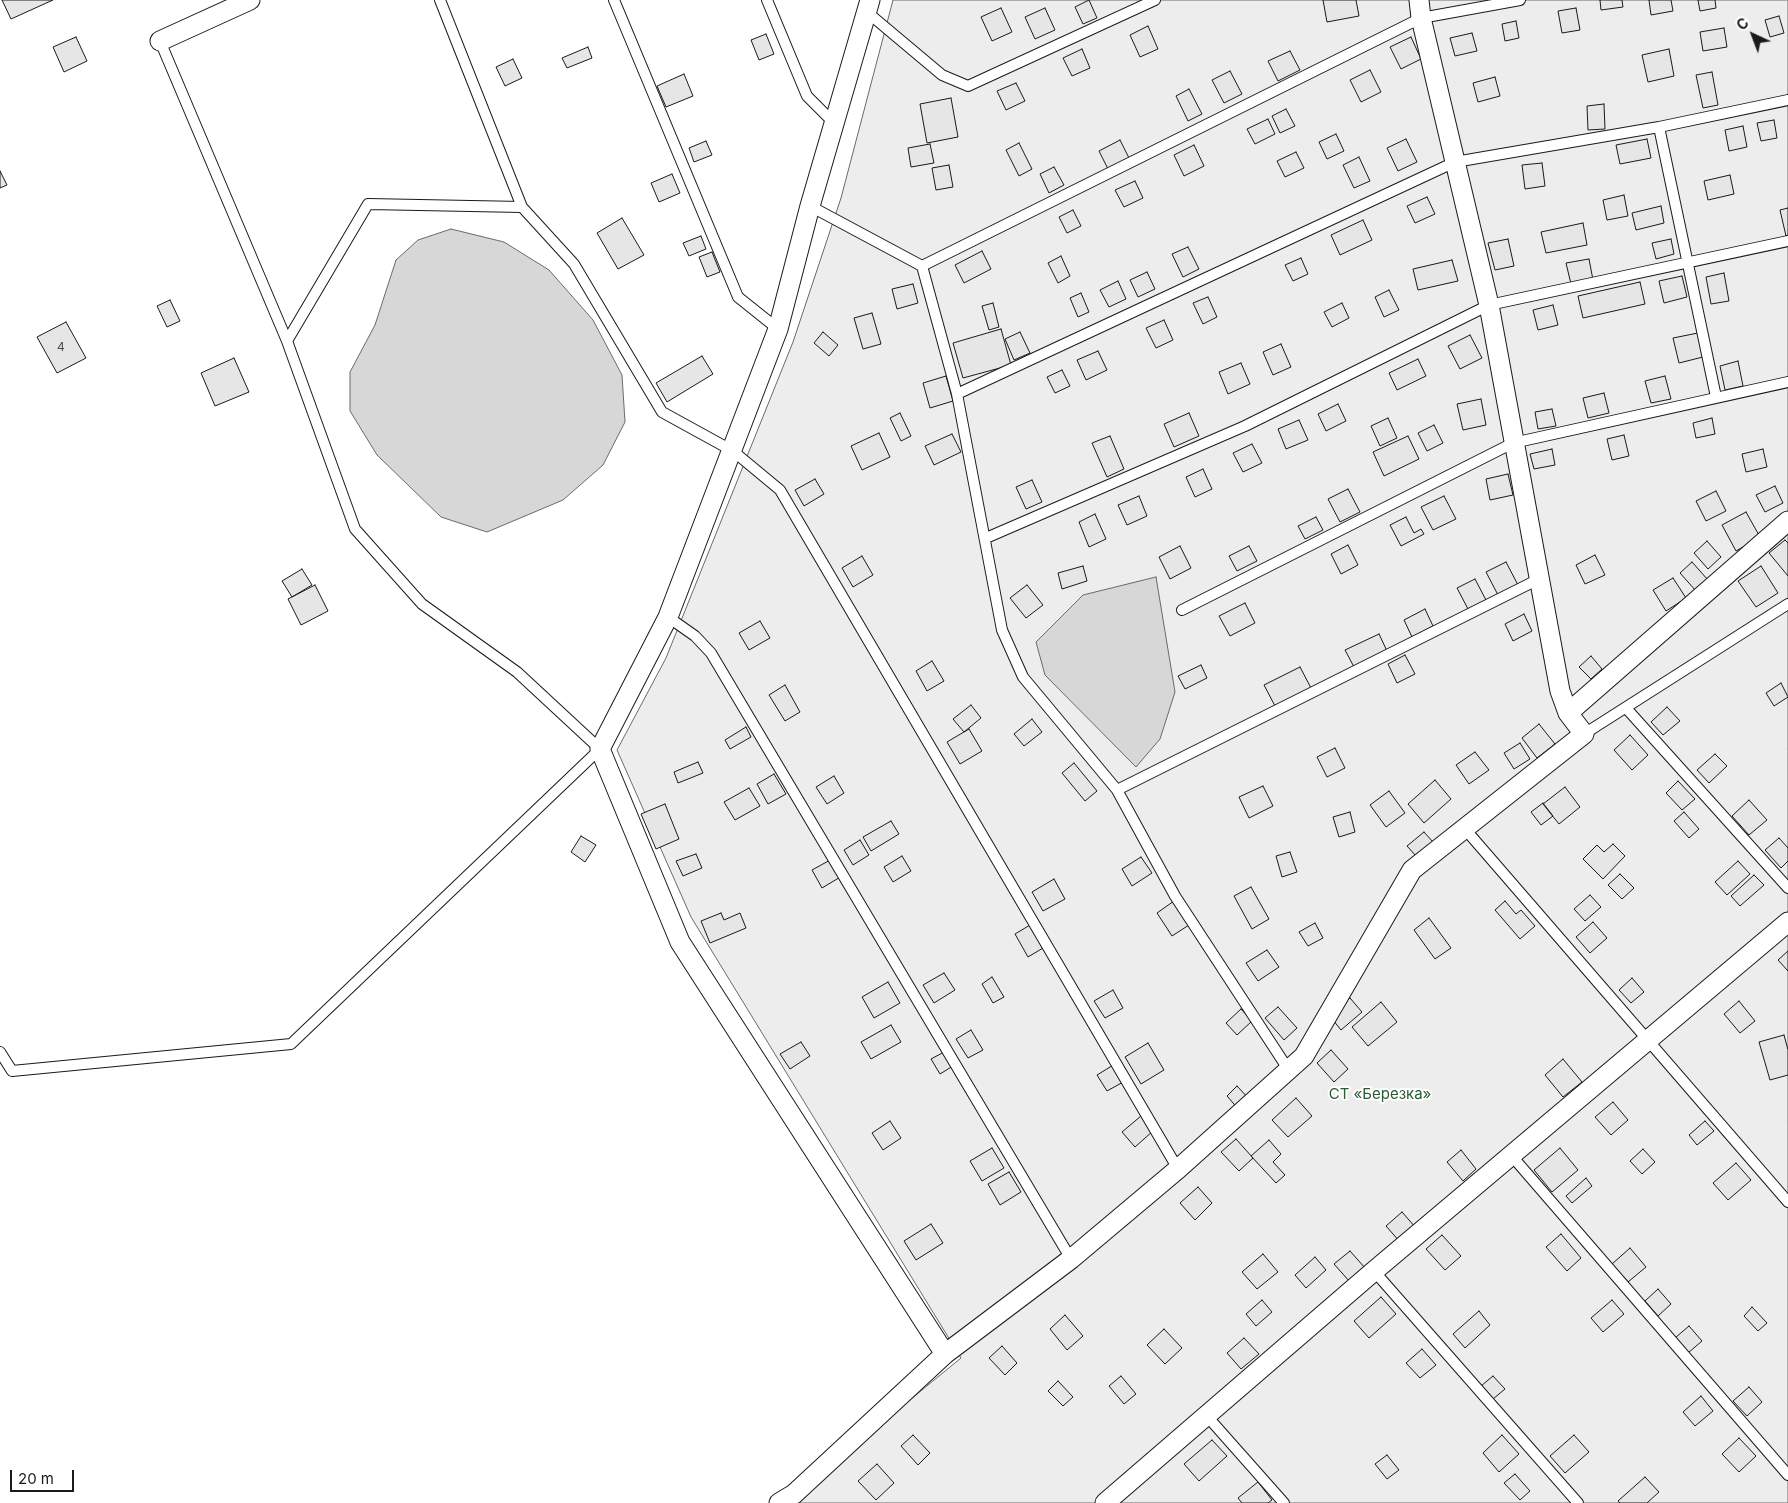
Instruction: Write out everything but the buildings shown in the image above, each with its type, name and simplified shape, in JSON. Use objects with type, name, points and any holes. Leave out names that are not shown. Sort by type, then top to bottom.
[{"type":"street","points":[[160,41],[250,0]]},
{"type":"street","points":[[869,6],[810,206],[778,329],[668,617],[600,749],[680,942],[944,1354]]},
{"type":"street","points":[[779,1503],[794,1494],[944,1354],[1070,1259],[1178,1169],[1304,1056],[1412,870],[1584,734],[1568,713],[1560,691],[1489,305],[1420,9]]},
{"type":"street","points":[[1568,713],[1788,521]]},
{"type":"street","points":[[1105,1503],[1374,1271],[1788,922]]},
{"type":"lane","points":[[440,0],[522,207],[574,264],[662,412],[733,451],[780,490],[1178,1169]]},
{"type":"lane","points":[[614,0],[738,297],[778,329]]},
{"type":"lane","points":[[768,0],[808,96],[834,123]]},
{"type":"lane","points":[[869,6],[942,75],[968,86],[1155,0]]},
{"type":"lane","points":[[922,266],[1420,9],[1520,0]]},
{"type":"lane","points":[[0,1052],[12,1072],[291,1044],[600,749],[517,672],[422,604],[355,529],[287,341],[160,41]]},
{"type":"lane","points":[[957,394],[1455,162],[1659,127],[1788,100]]},
{"type":"lane","points":[[1659,127],[1686,264],[1716,397]]},
{"type":"lane","points":[[287,341],[368,204],[522,207]]},
{"type":"lane","points":[[810,206],[922,266],[957,394],[986,538],[1002,630],[1023,677],[1117,790],[1175,896],[1288,1069]]},
{"type":"lane","points":[[986,538],[1245,426],[1489,305],[1788,241]]},
{"type":"lane","points":[[1182,610],[1513,443],[1788,382]]},
{"type":"lane","points":[[1117,790],[1539,579]]},
{"type":"lane","points":[[1584,734],[1788,604]]},
{"type":"lane","points":[[668,617],[695,636],[711,653],[1070,1259]]},
{"type":"lane","points":[[1626,708],[1788,888]]},
{"type":"lane","points":[[1465,829],[1788,1202]]},
{"type":"lane","points":[[1511,1155],[1788,1474]]},
{"type":"lane","points":[[1374,1271],[1578,1503]]},
{"type":"lane","points":[[1206,1415],[1284,1503]]},
{"type":"shaded area","name":"СТ «Березка»","points":[[893,0],[1788,0],[1788,1503],[784,1503],[961,1358],[691,917],[617,750],[666,658],[793,342],[841,198]]},
{"type":"shaded area","points":[[451,229],[504,242],[549,270],[593,320],[622,375],[625,422],[603,465],[563,500],[487,532],[441,517],[377,455],[350,411],[350,372],[375,325],[396,260],[418,240]]},
{"type":"shaded area","points":[[1156,577],[1175,692],[1160,739],[1136,767],[1045,675],[1036,642],[1083,595]]}]
